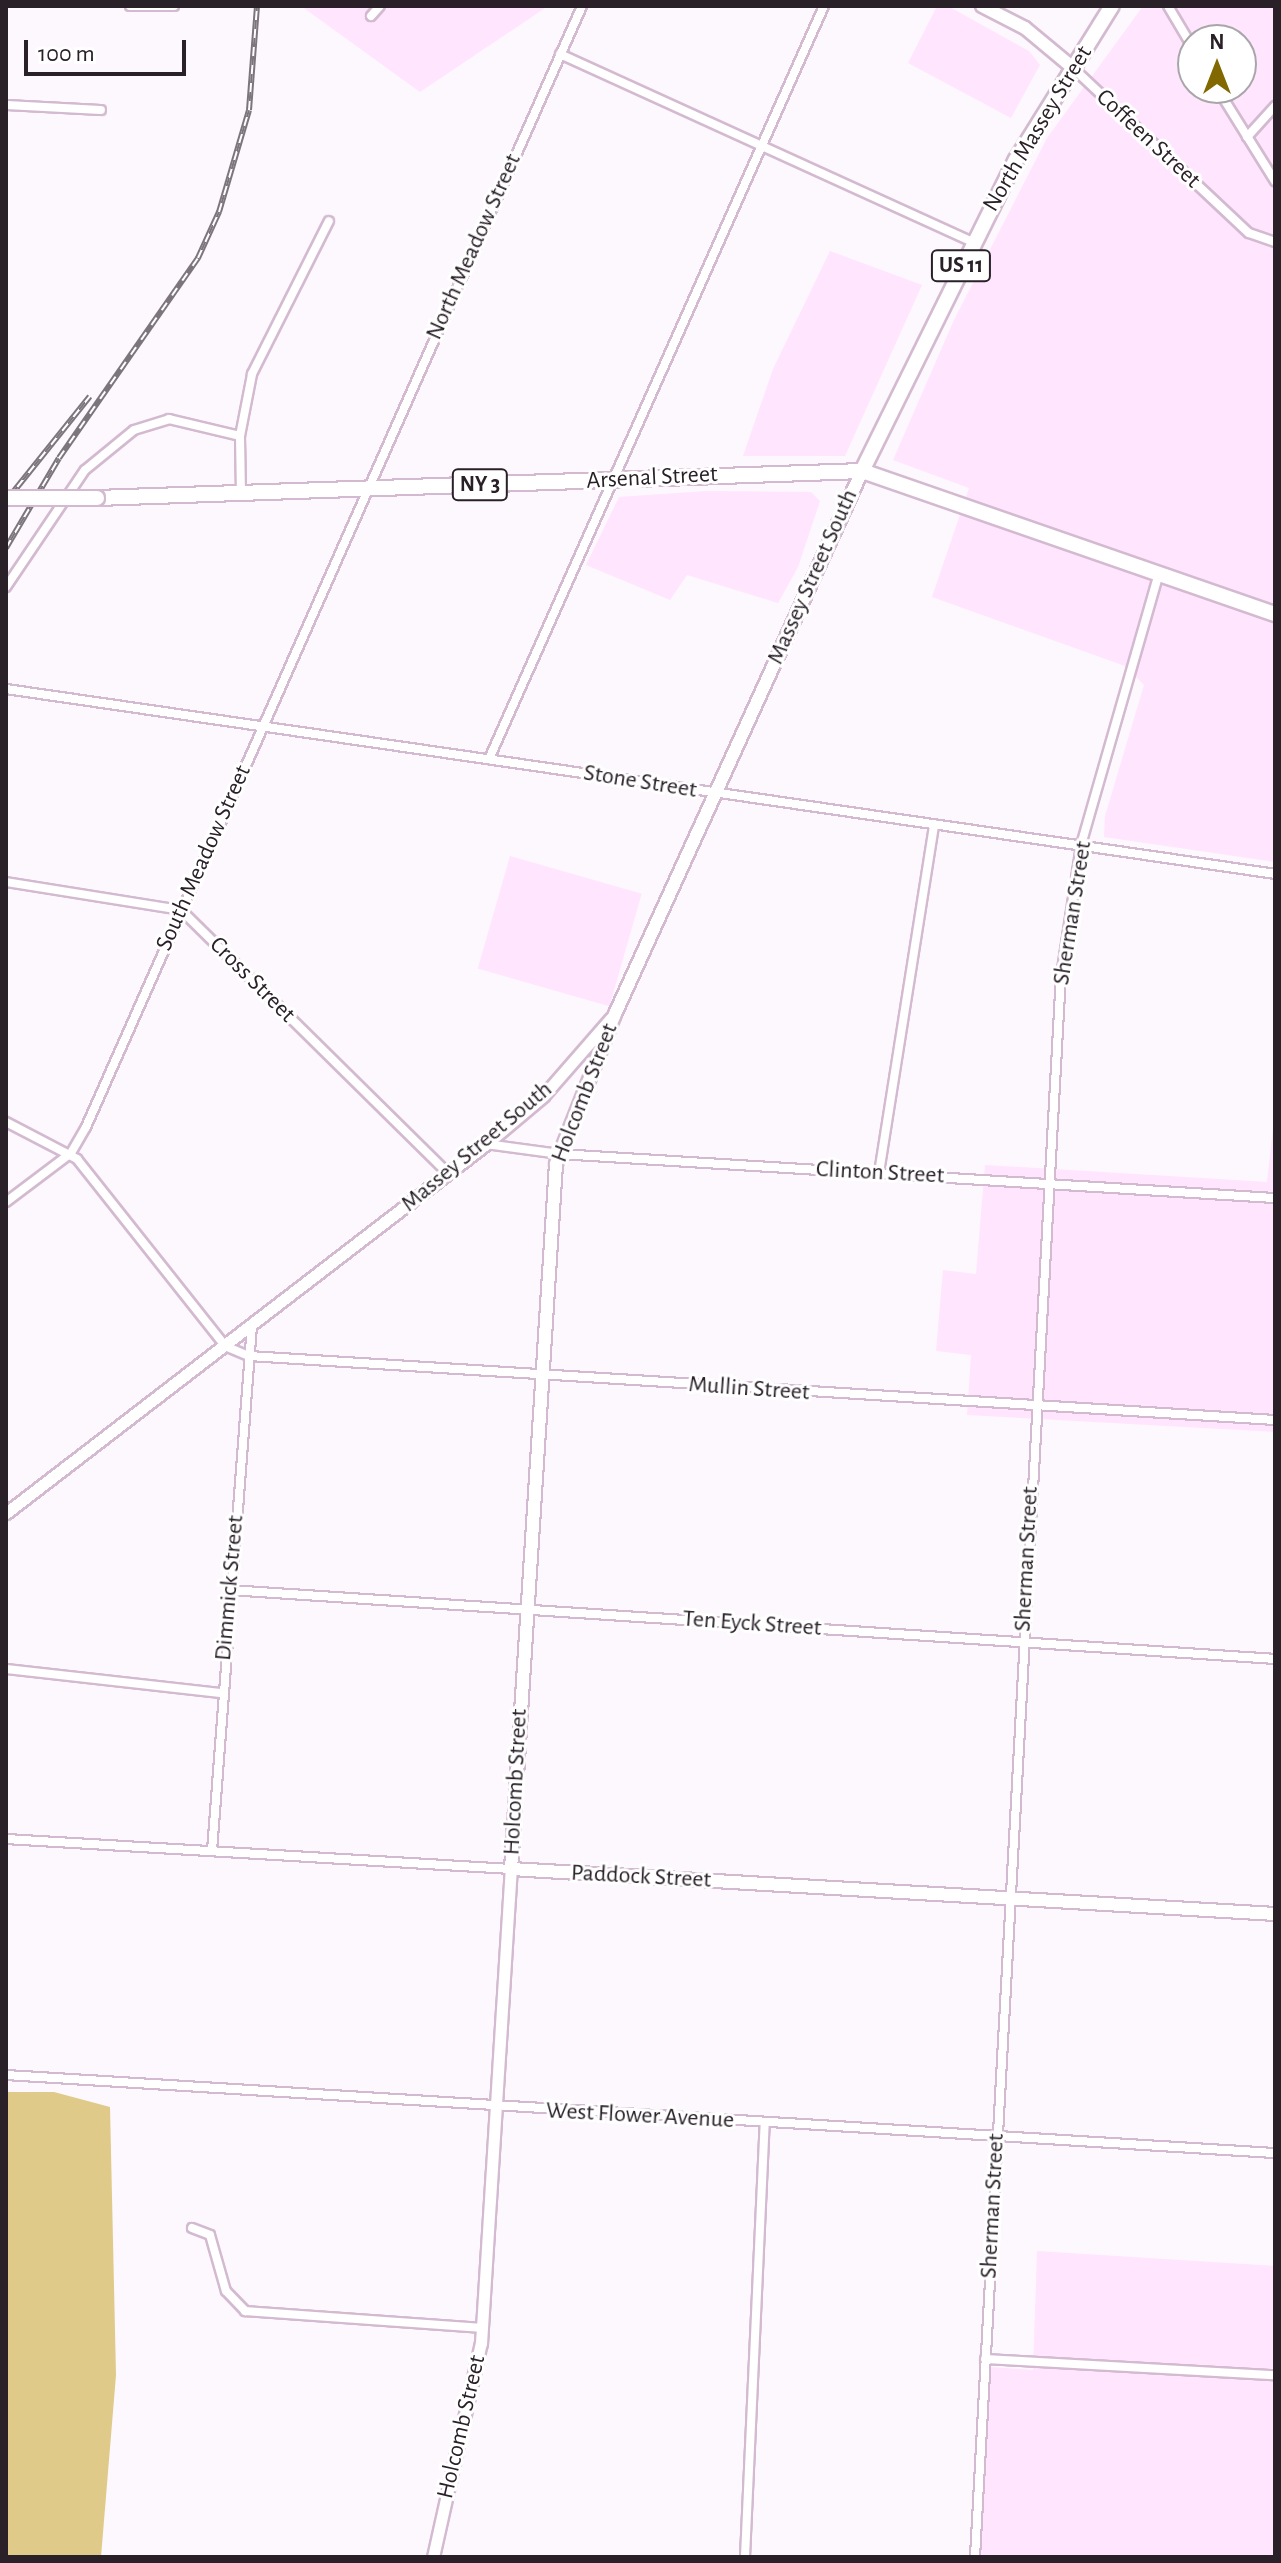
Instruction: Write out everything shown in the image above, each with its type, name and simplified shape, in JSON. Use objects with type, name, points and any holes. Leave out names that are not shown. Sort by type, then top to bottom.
[{"type":"main road","name":"Coffeen Street","points":[[982,6],[1025,28],[1073,68]]},
{"type":"main road","name":"North Massey Street","points":[[862,471],[973,242],[1112,6]]},
{"type":"main road","name":"Arsenal Street","points":[[6,498],[241,494],[862,471],[1275,614]]},
{"type":"main road","name":"Massey Street South","points":[[615,1014],[862,471]]},
{"type":"main road","name":"Holcomb Street","points":[[511,1869],[540,1377],[559,1154],[615,1014]]},
{"type":"main road","name":"Paddock Street","points":[[511,1869],[1275,1914]]},
{"type":"street","points":[[130,6],[174,6]]},
{"type":"street","points":[[371,16],[380,6]]},
{"type":"street","name":"North Meadow Street","points":[[369,489],[582,6]]},
{"type":"street","points":[[489,759],[616,480],[824,6]]},
{"type":"street","points":[[1167,7],[1178,24]]},
{"type":"street","points":[[560,54],[973,242]]},
{"type":"street","name":"Coffeen Street","points":[[1073,68],[1249,233],[1275,242]]},
{"type":"street","points":[[1227,104],[1275,181]]},
{"type":"street","points":[[6,105],[101,110]]},
{"type":"street","points":[[1247,137],[1275,106]]},
{"type":"street","points":[[241,494],[240,436],[252,374],[329,221]]},
{"type":"street","points":[[6,587],[60,504],[99,456],[150,422],[169,419],[240,436]]},
{"type":"street","name":"South Meadow Street","points":[[6,1202],[71,1153],[369,489]]},
{"type":"street","name":"Sherman Street","points":[[975,2557],[1035,1408],[1061,976],[1081,845],[1159,573]]},
{"type":"street","name":"Stone Street","points":[[6,689],[1275,874]]},
{"type":"street","points":[[879,1173],[934,824]]},
{"type":"street","points":[[6,882],[181,910]]},
{"type":"street","name":"Cross Street","points":[[181,910],[449,1174]]},
{"type":"street","name":"Massey Street South","points":[[6,1513],[486,1144],[543,1096],[615,1014]]},
{"type":"street","points":[[6,1122],[71,1153],[225,1346]]},
{"type":"street","name":"Clinton Street","points":[[486,1144],[559,1154],[1275,1198]]},
{"type":"street","name":"Dimmick Street","points":[[212,1851],[221,1693],[252,1325]]},
{"type":"street","name":"Mullin Street","points":[[225,1346],[249,1356],[540,1377],[1275,1420]]},
{"type":"street","name":"Ten Eyck Street","points":[[229,1590],[1275,1659]]},
{"type":"street","points":[[6,1669],[221,1693]]},
{"type":"street","name":"Paddock Street","points":[[6,1839],[511,1869]]},
{"type":"street","name":"Holcomb Street","points":[[433,2557],[482,2328],[511,1869]]},
{"type":"street","name":"West Flower Avenue","points":[[6,2075],[997,2139],[1275,2153]]},
{"type":"street","points":[[745,2557],[765,2123]]},
{"type":"street","points":[[192,2228],[210,2235],[226,2291],[245,2311],[482,2328]]},
{"type":"street","points":[[985,2359],[1275,2375]]},
{"type":"shaded area","points":[[301,6],[548,6],[420,92]]},
{"type":"shaded area","points":[[937,6],[948,6],[1029,51],[1040,65],[1011,118],[908,63]]},
{"type":"shaded area","points":[[1143,6],[1275,6],[1275,862],[1104,837],[1105,816],[1144,685],[1125,666],[932,597],[969,488],[893,460],[954,320],[1047,138]]},
{"type":"shaded area","points":[[830,251],[922,285],[845,456],[743,456],[773,369]]},
{"type":"shaded area","points":[[706,491],[811,492],[820,501],[798,567],[778,603],[687,575],[670,600],[586,565],[619,497]]},
{"type":"shaded area","points":[[510,856],[642,894],[609,1006],[478,968]]},
{"type":"shaded area","points":[[1275,1110],[1275,1432],[967,1415],[971,1355],[936,1351],[943,1270],[976,1274],[985,1165],[1267,1182]]},
{"type":"shaded area","points":[[6,2092],[54,2092],[110,2107],[116,2375],[101,2557],[6,2557]]},
{"type":"shaded area","points":[[1037,2251],[1275,2266],[1275,2557],[980,2557],[991,2367],[1033,2370]]},
{"type":"railway","points":[[6,548],[59,458],[198,258],[219,212],[249,110],[257,6]]},
{"type":"railway","points":[[6,501],[90,396]]}]
